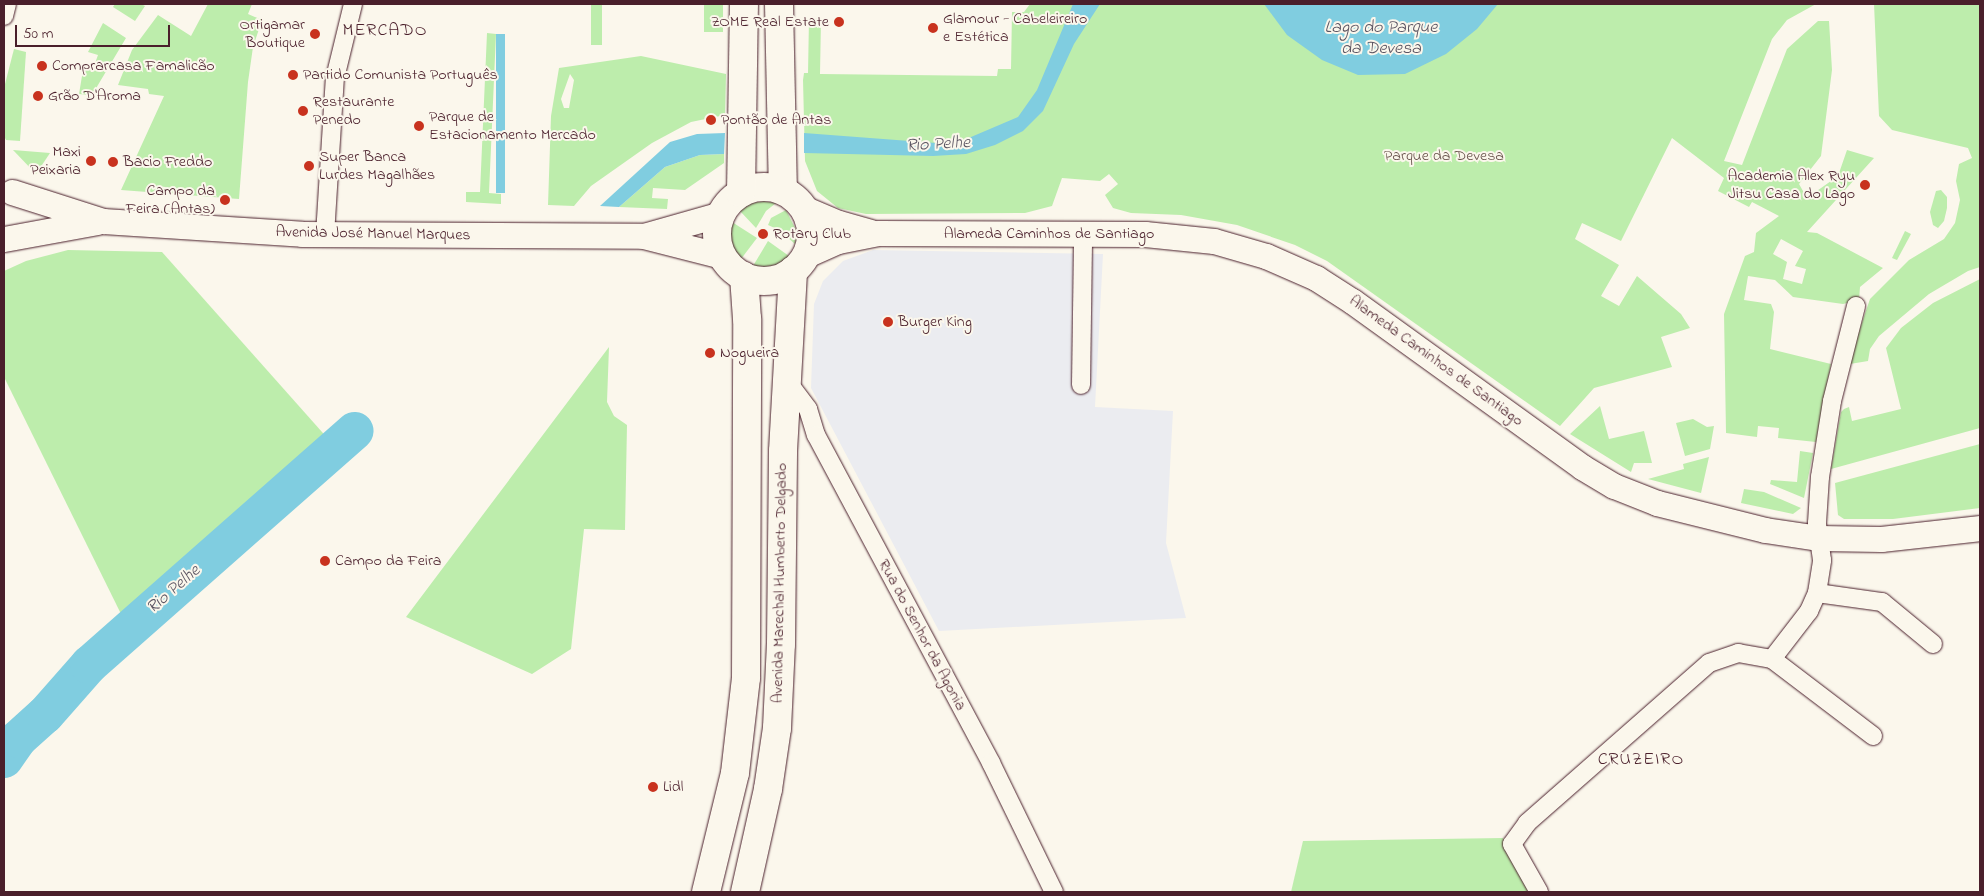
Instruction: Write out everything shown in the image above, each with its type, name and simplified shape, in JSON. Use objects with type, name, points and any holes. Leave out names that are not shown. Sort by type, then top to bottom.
[{"type":"main road","points":[[741,193],[744,4]]},
{"type":"main road","points":[[779,4],[793,199],[811,236],[800,263],[768,281],[744,276],[722,256],[717,240],[721,214],[741,193],[769,187],[793,199]]},
{"type":"main road","name":"Avenida José Manuel Marques","points":[[8,186],[103,220]]},
{"type":"main road","points":[[4,237],[15,213],[8,186]]},
{"type":"main road","name":"Alameda Caminhos de Santiago","points":[[793,199],[839,224],[878,233]]},
{"type":"main road","name":"Avenida José Manuel Marques","points":[[643,236],[721,214]]},
{"type":"main road","name":"Avenida José Manuel Marques","points":[[4,237],[103,220],[325,235],[643,236],[722,256]]},
{"type":"main road","name":"Alameda Caminhos de Santiago","points":[[800,263],[838,242],[878,233],[1082,233],[1180,236],[1242,248],[1291,266],[1352,301],[1582,467],[1614,486],[1657,504],[1765,530],[1819,538],[1882,539],[1980,528]]},
{"type":"main road","name":"Avenida Marechal Humberto Delgado","points":[[744,892],[768,789],[777,728],[787,381],[800,263]]},
{"type":"main road","name":"Avenida Marechal Humberto Delgado","points":[[706,892],[735,773],[746,678],[747,319],[744,276]]},
{"type":"street","points":[[4,16],[7,4]]},
{"type":"street","points":[[325,235],[335,78],[353,4]]},
{"type":"street","points":[[1080,385],[1082,233]]},
{"type":"street","points":[[1772,660],[1809,611],[1817,593],[1822,560],[1818,506],[1824,449],[1841,362],[1856,306]]},
{"type":"street","name":"Rua do Senhor da Agonia","points":[[787,381],[808,410],[816,435],[991,763],[1054,892]]},
{"type":"street","points":[[1817,593],[1882,602],[1933,644]]},
{"type":"street","points":[[1539,892],[1512,844],[1527,823],[1709,663],[1738,653],[1772,660],[1874,736]]},
{"type":"shaded area","points":[[873,250],[1103,254],[1095,407],[1173,411],[1166,543],[1186,618],[939,631],[811,388],[814,304],[823,281],[843,261]]},
{"type":"green space","points":[[115,4],[141,4],[145,6],[135,21],[113,7]]},
{"type":"green space","points":[[208,4],[252,4],[248,14],[262,20],[253,47],[248,82],[239,199],[121,190],[164,96],[149,94],[148,89],[118,85],[132,50],[158,15],[191,36]]},
{"type":"green space","points":[[591,4],[602,4],[602,45],[591,45]]},
{"type":"green space","points":[[704,4],[723,4],[723,32],[704,32]]},
{"type":"green space","name":"Parque da Devesa","points":[[1030,4],[1816,4],[1787,20],[1772,39],[1724,161],[1742,165],[1787,49],[1818,21],[1829,21],[1832,70],[1821,156],[1799,184],[1807,198],[1838,176],[1847,150],[1874,158],[1807,232],[1817,233],[1883,268],[1860,287],[1859,300],[1843,304],[1793,297],[1775,280],[1748,276],[1744,300],[1771,304],[1774,312],[1770,349],[1831,364],[1816,442],[1778,438],[1779,428],[1758,426],[1757,437],[1726,433],[1724,314],[1745,256],[1754,252],[1756,233],[1779,216],[1752,202],[1749,207],[1718,191],[1724,178],[1672,138],[1621,241],[1582,223],[1575,239],[1619,265],[1601,296],[1619,306],[1637,276],[1681,314],[1690,328],[1661,337],[1672,367],[1594,388],[1560,426],[1327,261],[1295,245],[1237,225],[1181,215],[1131,213],[1113,208],[1105,195],[1118,184],[1109,174],[1100,181],[1062,178],[1052,206],[1025,213],[866,214],[838,208],[817,191],[805,161],[803,80],[804,73],[808,73],[809,18],[821,19],[820,74],[997,76],[998,69],[1011,69],[1012,12],[1024,12]],"holes":[[[1781,239],[1803,251],[1795,266],[1806,269],[1802,284],[1783,279],[1787,262],[1773,254]]]},
{"type":"green space","points":[[1874,4],[1980,4],[1980,267],[1968,271],[1929,294],[1879,336],[1870,349],[1868,361],[1850,364],[1849,360],[1870,299],[1909,260],[1944,239],[1955,223],[1960,200],[1956,181],[1959,164],[1972,158],[1968,148],[1892,130],[1879,116]]},
{"type":"green space","points":[[103,23],[126,38],[95,90],[89,95],[79,94],[84,64],[94,66],[98,55],[88,52]]},
{"type":"green space","points":[[487,33],[496,34],[489,193],[501,194],[501,204],[466,202],[466,192],[480,192]]},
{"type":"green space","points":[[14,49],[26,52],[20,141],[6,140],[4,136],[4,88]]},
{"type":"green space","points":[[641,56],[726,74],[725,115],[691,122],[652,143],[591,186],[574,206],[548,205],[551,116],[559,68]],"holes":[[[570,74],[574,80],[569,108],[564,108],[561,99]]]},
{"type":"green space","points":[[13,150],[50,153],[36,174]]},
{"type":"green space","points":[[724,154],[724,163],[685,190],[653,188],[652,198],[668,199],[667,209],[619,207],[665,167],[700,155]]},
{"type":"green space","points":[[1941,190],[1947,197],[1947,208],[1944,221],[1938,228],[1933,225],[1930,212],[1936,191]]},
{"type":"green space","points":[[763,201],[776,203],[766,211],[756,228],[740,211],[751,203]]},
{"type":"green space","points":[[786,210],[797,232],[795,244],[779,230],[768,225],[771,218]]},
{"type":"green space","points":[[732,222],[757,238],[741,259],[733,248],[730,235]]},
{"type":"green space","points":[[1905,231],[1911,234],[1897,260],[1892,258]]},
{"type":"green space","points":[[768,241],[789,256],[779,264],[767,267],[753,266]]},
{"type":"green space","points":[[68,250],[162,252],[330,441],[124,620],[4,377],[4,271],[26,261]]},
{"type":"green space","points":[[1980,279],[1980,428],[1831,469],[1841,412],[1844,409],[1849,407],[1852,421],[1901,409],[1886,348],[1901,328],[1933,303]]},
{"type":"green space","points":[[609,347],[607,402],[614,416],[627,425],[625,530],[584,529],[571,649],[532,674],[406,617]]},
{"type":"green space","points":[[1600,406],[1609,439],[1644,431],[1652,463],[1634,463],[1631,472],[1570,434]]},
{"type":"green space","points":[[1693,419],[1707,427],[1714,426],[1710,449],[1685,456],[1676,423]]},
{"type":"green space","points":[[1980,444],[1980,508],[1893,519],[1844,519],[1838,515],[1835,483]]},
{"type":"green space","points":[[1800,451],[1813,453],[1804,498],[1770,484],[1771,480],[1797,482]]},
{"type":"green space","points":[[1709,457],[1701,493],[1648,479],[1684,469],[1683,464]]},
{"type":"green space","points":[[1744,489],[1764,492],[1801,508],[1793,514],[1741,503]]},
{"type":"green space","points":[[1503,838],[1532,892],[1291,892],[1303,841]]},
{"type":"water","points":[[1073,4],[1100,4],[1074,44],[1043,111],[1023,131],[995,145],[966,154],[933,156],[804,153],[804,133],[936,143],[964,140],[1018,117],[1037,90]]},
{"type":"water","name":"Lago do Parque da Devesa","points":[[1264,4],[1498,4],[1477,29],[1446,54],[1405,74],[1358,75],[1322,60],[1287,35]]},
{"type":"water","points":[[496,34],[505,34],[505,193],[496,193]]},
{"type":"water","points":[[725,133],[724,154],[700,155],[665,167],[619,207],[600,206],[670,142],[697,134]]},
{"type":"waterway","name":"Rio Pelhe","points":[[4,759],[18,739],[45,715],[89,665],[354,431]]},
{"type":"place","name":"ZOME Real Estate","points":[[839,22]]},
{"type":"place","name":"Glamour - Cabeleireiro e Estética","points":[[933,28]]},
{"type":"place","name":"Ortigamar Boutique","points":[[315,34]]},
{"type":"place","name":"Comprarcasa Famalicão","points":[[42,66]]},
{"type":"place","name":"Partido Comunista Português","points":[[293,75]]},
{"type":"place","name":"Grão D'Aroma","points":[[38,96]]},
{"type":"place","name":"Restaurante Penedo","points":[[303,111]]},
{"type":"place","name":"Pontão de Antas","points":[[711,120]]},
{"type":"place","name":"Parque de Estacionamento Mercado","points":[[419,126]]},
{"type":"place","name":"Maxi Peixaria","points":[[91,161]]},
{"type":"place","name":"Bacio Freddo","points":[[113,162]]},
{"type":"place","name":"Super Banca Lurdes Magalhães","points":[[309,166]]},
{"type":"place","name":"Academia Alex Ryu Jitsu Casa do Lago","points":[[1865,185]]},
{"type":"place","name":"Campo da Feira (Antas)","points":[[225,200]]},
{"type":"place","name":"Rotary Club","points":[[763,234]]},
{"type":"place","name":"Burger King","points":[[888,322]]},
{"type":"place","name":"Nogueira","points":[[710,353]]},
{"type":"place","name":"Campo da Feira","points":[[325,561]]},
{"type":"place","name":"Lidl","points":[[653,787]]},
{"type":"district","name":"MERCADO","points":[[385,31]]},
{"type":"district","name":"CRUZEIRO","points":[[1641,760]]}]
